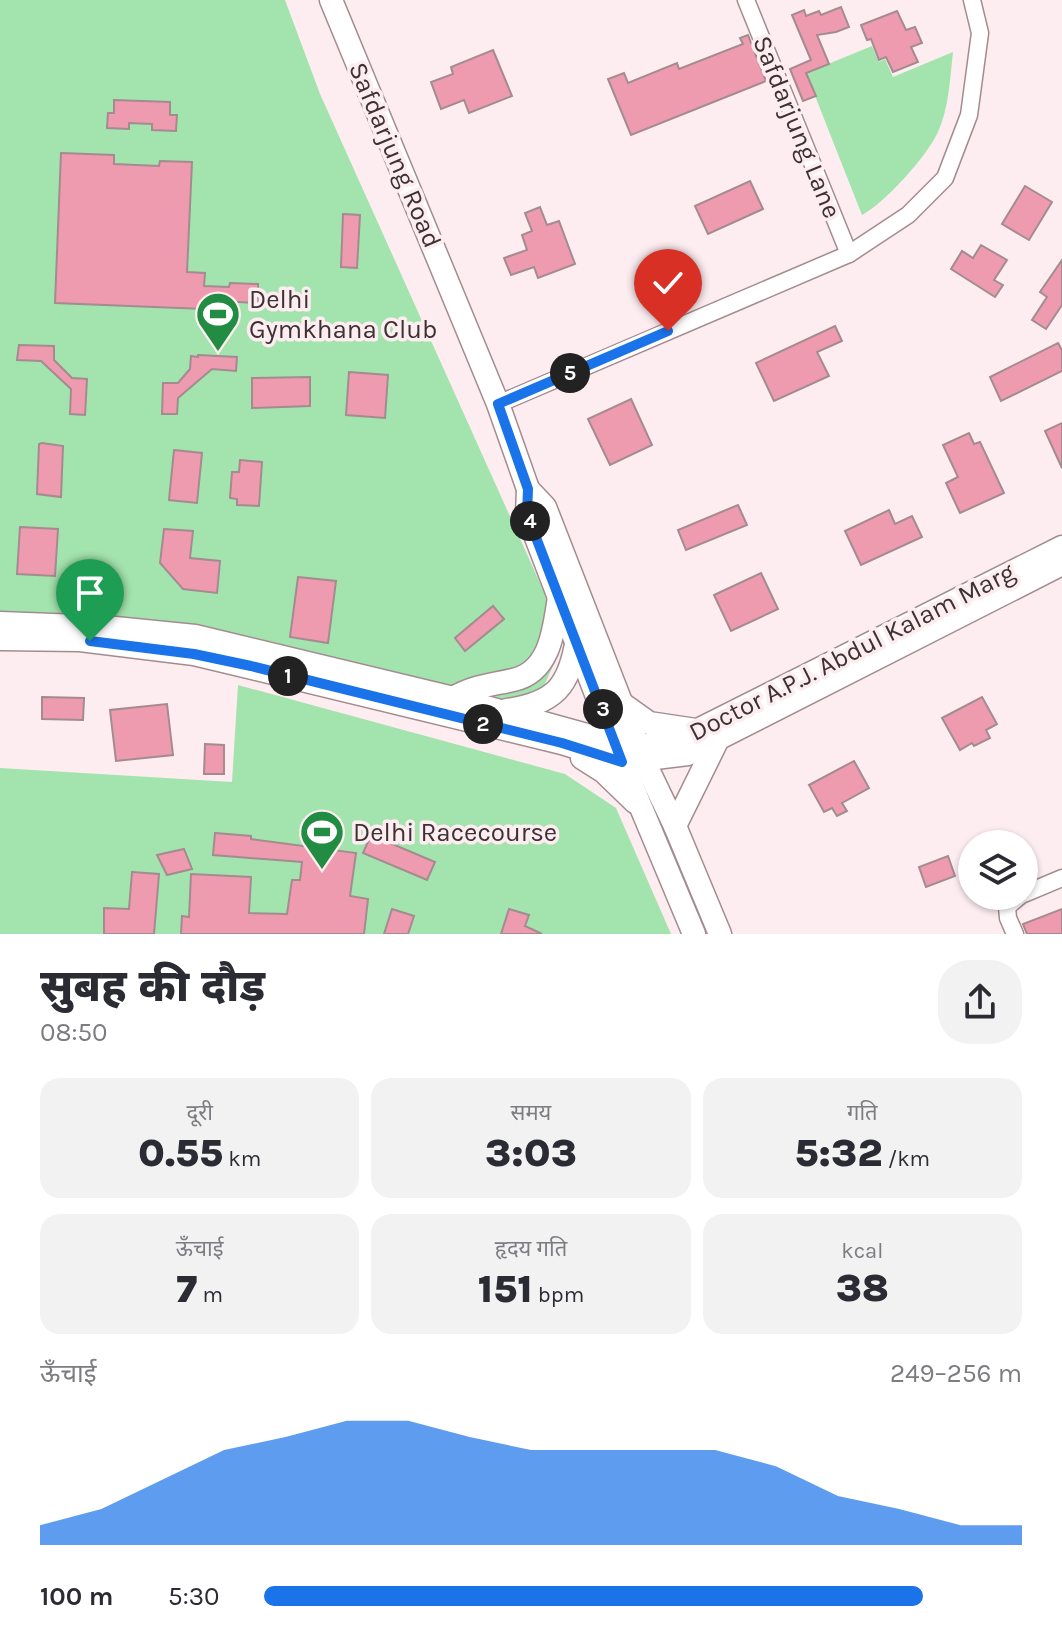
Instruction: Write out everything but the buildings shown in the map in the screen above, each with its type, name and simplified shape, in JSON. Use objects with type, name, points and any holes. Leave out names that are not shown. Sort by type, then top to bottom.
[{"type":"main road","name":"Safdarjung Road","points":[[338,2],[498,404],[528,489],[527,514],[559,597],[630,753],[675,826],[720,934]]},
{"type":"main road","name":"Safdarjung Road","points":[[528,489],[545,507],[621,703],[642,809],[694,934]]},
{"type":"main road","name":"Doctor A.P.J. Abdul Kalam Marg","points":[[630,753],[688,754],[708,734],[1062,547]]},
{"type":"main road","name":"Doctor A.P.J. Abdul Kalam Marg","points":[[743,716],[1062,564]]},
{"type":"main road","points":[[453,698],[477,686],[517,680],[532,672],[544,658],[552,639],[559,597]]},
{"type":"main road","points":[[0,623],[105,627],[195,636],[595,735],[630,753]]},
{"type":"main road","points":[[0,639],[80,640],[194,654],[562,743],[630,753]]},
{"type":"main road","points":[[497,711],[547,700],[559,689],[573,660],[577,639]]},
{"type":"main road","points":[[621,703],[649,723],[708,734],[675,826]]},
{"type":"main road","points":[[562,743],[604,772],[642,809]]},
{"type":"street","name":"Safdarjung Lane","points":[[746,0],[849,254]]},
{"type":"street","name":"Safdarjung Lane","points":[[498,404],[849,254],[908,215],[945,178],[969,115],[980,33],[972,0]]},
{"type":"street","points":[[1038,888],[1062,878]]},
{"type":"street","points":[[1007,910],[1015,934]]},
{"type":"green space","name":"Delhi Gymkhana Club","points":[[0,0],[285,0],[320,94],[553,612],[558,655],[543,688],[504,703],[207,628],[33,613],[0,615]]},
{"type":"green space","points":[[872,46],[879,62],[885,59],[893,77],[953,52],[945,113],[933,142],[893,190],[862,215],[806,73]]},
{"type":"green space","name":"Delhi Racecourse","points":[[238,685],[565,774],[616,808],[671,934],[0,934],[0,768],[232,782]]},
{"type":"place","name":"Delhi Gymkhana Club","points":[[218,353]]},
{"type":"place","name":"Delhi Racecourse","points":[[322,871]]},
{"type":"route","points":[[90,641],[194,654],[251,666],[562,743],[622,762],[527,514],[528,489],[498,404],[668,331]]}]
